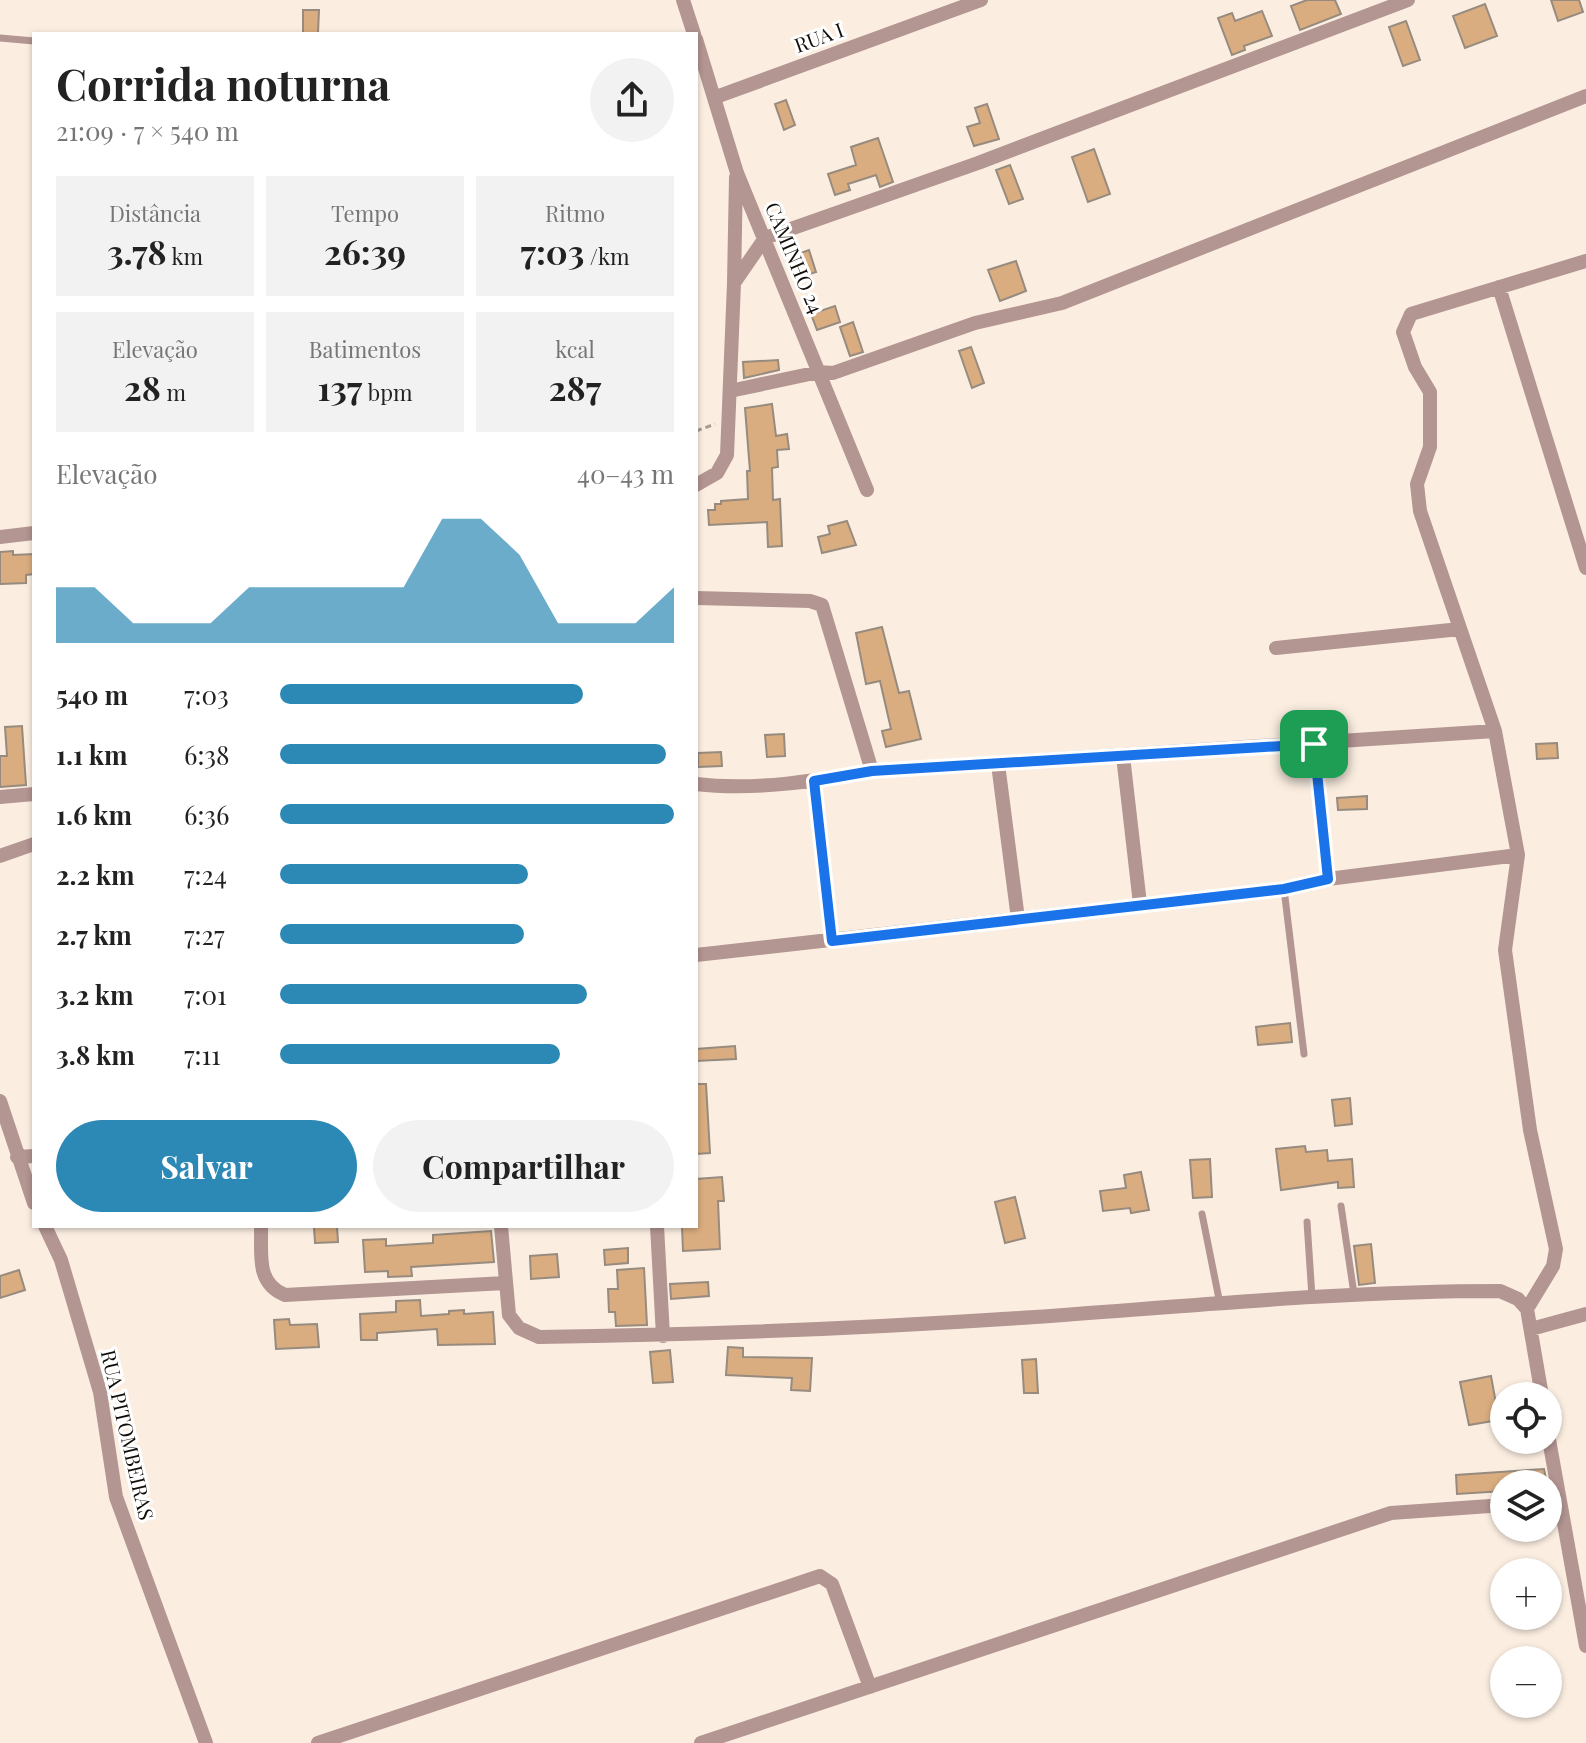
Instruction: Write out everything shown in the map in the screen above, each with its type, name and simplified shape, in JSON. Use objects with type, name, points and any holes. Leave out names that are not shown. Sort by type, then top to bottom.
[{"type":"street","name":"CAMINHO 24","points":[[683,0],[694,32]]},
{"type":"street","name":"RUA I","points":[[716,97],[981,0]]},
{"type":"street","points":[[734,283],[765,238],[978,163],[1408,0]]},
{"type":"street","name":"CAMINHO 24","points":[[698,45],[737,173],[867,490]]},
{"type":"street","points":[[730,391],[819,372],[833,373],[975,323],[1062,303],[1586,96]]},
{"type":"street","points":[[698,484],[717,473],[727,455],[737,173]]},
{"type":"street","points":[[1527,1309],[1553,1266],[1556,1249],[1530,1130],[1505,950],[1518,855],[1495,731],[1420,511],[1417,484],[1430,447],[1430,392],[1415,367],[1403,332],[1411,314],[1586,261]]},
{"type":"street","points":[[1499,287],[1586,568]]},
{"type":"street","points":[[0,537],[32,533]]},
{"type":"street","points":[[698,598],[810,601],[822,605],[872,771]]},
{"type":"street","points":[[1276,648],[1460,629]]},
{"type":"street","points":[[698,784],[814,781],[872,771],[1495,731]]},
{"type":"street","points":[[1314,744],[1328,879]]},
{"type":"street","points":[[1123,756],[1140,904]]},
{"type":"street","points":[[998,764],[1018,919]]},
{"type":"street","points":[[814,781],[832,941]]},
{"type":"street","points":[[0,797],[32,794]]},
{"type":"street","points":[[0,856],[32,845]]},
{"type":"street","points":[[698,955],[1284,889],[1328,879],[1518,855]]},
{"type":"street","points":[[0,1101],[32,1198]]},
{"type":"street","points":[[17,1157],[32,1156]]},
{"type":"street","name":"RUA PITOMBEIRAS","points":[[46,1228],[61,1260],[100,1392],[116,1497],[206,1743]]},
{"type":"street","points":[[261,1228],[262,1273],[273,1290],[285,1295],[505,1283]]},
{"type":"street","points":[[501,1228],[509,1315],[512,1322],[539,1337],[663,1336],[1032,1317],[1354,1294],[1500,1291],[1518,1299],[1527,1309],[1540,1382]]},
{"type":"street","points":[[657,1228],[663,1336]]},
{"type":"street","points":[[1531,1329],[1586,1314]]},
{"type":"street","points":[[701,1743],[1391,1513],[1490,1506]]},
{"type":"street","points":[[1562,1534],[1583,1600]]},
{"type":"street","points":[[318,1743],[820,1576],[832,1584],[870,1687]]},
{"type":"street","points":[[1586,1583],[1583,1600],[1586,1646]]},
{"type":"lane","points":[[0,38],[32,41]]},
{"type":"lane","points":[[1284,889],[1304,1054]]},
{"type":"lane","points":[[1341,1206],[1354,1294]]},
{"type":"lane","points":[[1202,1214],[1220,1304]]},
{"type":"lane","points":[[1307,1222],[1312,1297]]},
{"type":"building","points":[[1307,0],[1335,0],[1341,14],[1300,30],[1291,6]]},
{"type":"building","points":[[1551,0],[1579,0],[1583,12],[1558,21]]},
{"type":"building","points":[[1485,4],[1497,36],[1465,48],[1453,16]]},
{"type":"building","points":[[303,10],[319,10],[318,32],[303,32]]},
{"type":"building","points":[[1262,11],[1272,36],[1244,46],[1245,50],[1232,55],[1218,18],[1232,13],[1235,21]]},
{"type":"building","points":[[1406,21],[1420,60],[1403,66],[1389,27]]},
{"type":"building","points":[[786,100],[795,125],[784,130],[775,104]]},
{"type":"building","points":[[987,104],[999,139],[974,146],[967,127],[980,123],[975,108]]},
{"type":"building","points":[[878,138],[893,182],[880,187],[876,175],[848,184],[850,190],[835,195],[828,174],[856,165],[851,147]]},
{"type":"building","points":[[1094,149],[1110,194],[1088,202],[1072,157]]},
{"type":"building","points":[[1010,165],[1023,199],[1009,204],[996,170]]},
{"type":"building","points":[[809,250],[816,272],[802,276],[795,255]]},
{"type":"building","points":[[1016,261],[1026,291],[1000,301],[988,270]]},
{"type":"building","points":[[835,306],[840,322],[817,330],[811,314]]},
{"type":"building","points":[[853,322],[863,352],[850,356],[840,327]]},
{"type":"building","points":[[971,347],[984,383],[972,388],[959,351]]},
{"type":"building","points":[[778,360],[779,370],[744,378],[743,362]]},
{"type":"building","points":[[772,404],[776,436],[787,434],[789,449],[777,450],[778,467],[772,468],[773,500],[780,499],[782,546],[768,547],[767,522],[709,525],[708,510],[715,510],[715,504],[721,504],[721,501],[748,499],[747,471],[750,471],[745,408]]},
{"type":"building","points":[[847,521],[856,545],[822,553],[818,537],[830,534],[828,526]]},
{"type":"building","points":[[0,552],[32,554],[32,574],[26,575],[26,583],[0,584]]},
{"type":"building","points":[[882,627],[899,693],[909,691],[921,739],[886,747],[882,731],[891,729],[880,681],[866,684],[856,633]]},
{"type":"building","points":[[22,726],[26,785],[0,787],[0,756],[7,756],[5,727]]},
{"type":"building","points":[[784,734],[785,756],[767,757],[765,735]]},
{"type":"building","points":[[1557,743],[1558,758],[1537,759],[1536,744]]},
{"type":"building","points":[[721,752],[722,766],[698,767],[698,753]]},
{"type":"building","points":[[1367,796],[1367,809],[1338,810],[1337,798]]},
{"type":"building","points":[[1290,1023],[1292,1042],[1258,1045],[1256,1027]]},
{"type":"building","points":[[735,1046],[736,1059],[698,1061],[698,1049]]},
{"type":"building","points":[[698,1084],[706,1084],[710,1153],[698,1154]]},
{"type":"building","points":[[1350,1098],[1352,1124],[1335,1126],[1332,1100]]},
{"type":"building","points":[[1305,1146],[1306,1152],[1327,1150],[1328,1161],[1352,1159],[1354,1187],[1338,1188],[1338,1182],[1281,1190],[1276,1149]]},
{"type":"building","points":[[1210,1159],[1212,1197],[1193,1198],[1190,1160]]},
{"type":"building","points":[[1141,1172],[1149,1210],[1131,1213],[1130,1208],[1103,1211],[1100,1191],[1126,1188],[1124,1175]]},
{"type":"building","points":[[722,1177],[724,1201],[718,1201],[720,1249],[683,1251],[682,1228],[698,1228],[698,1179]]},
{"type":"building","points":[[1015,1197],[1025,1238],[1005,1243],[995,1202]]},
{"type":"building","points":[[314,1228],[337,1228],[338,1242],[315,1243]]},
{"type":"building","points":[[491,1231],[494,1262],[411,1267],[412,1276],[388,1277],[388,1271],[365,1272],[363,1240],[386,1239],[386,1246],[433,1243],[433,1235]]},
{"type":"building","points":[[1371,1244],[1375,1283],[1359,1285],[1354,1246]]},
{"type":"building","points":[[628,1248],[628,1263],[605,1265],[604,1250]]},
{"type":"building","points":[[557,1254],[559,1277],[531,1279],[530,1256]]},
{"type":"building","points":[[644,1268],[647,1325],[616,1326],[615,1312],[609,1312],[608,1289],[618,1289],[617,1270]]},
{"type":"building","points":[[19,1270],[25,1290],[0,1298],[0,1276]]},
{"type":"building","points":[[708,1282],[709,1296],[671,1299],[670,1284]]},
{"type":"building","points":[[420,1300],[421,1316],[464,1310],[464,1314],[493,1312],[495,1344],[438,1345],[437,1329],[377,1333],[377,1340],[361,1340],[360,1314],[396,1312],[396,1301]]},
{"type":"building","points":[[289,1319],[290,1325],[317,1324],[319,1347],[276,1349],[274,1320]]},
{"type":"building","points":[[728,1347],[743,1348],[743,1357],[812,1358],[810,1391],[791,1390],[792,1378],[726,1375]]},
{"type":"building","points":[[670,1350],[673,1382],[653,1383],[650,1352]]},
{"type":"building","points":[[1036,1359],[1038,1393],[1024,1393],[1022,1360]]},
{"type":"building","points":[[1491,1376],[1490,1422],[1469,1425],[1460,1382]]},
{"type":"building","points":[[1490,1473],[1490,1492],[1457,1494],[1456,1475]]},
{"type":"route","points":[[1314,744],[1328,879],[1284,889],[832,941],[814,781],[872,771],[1314,744]]}]
